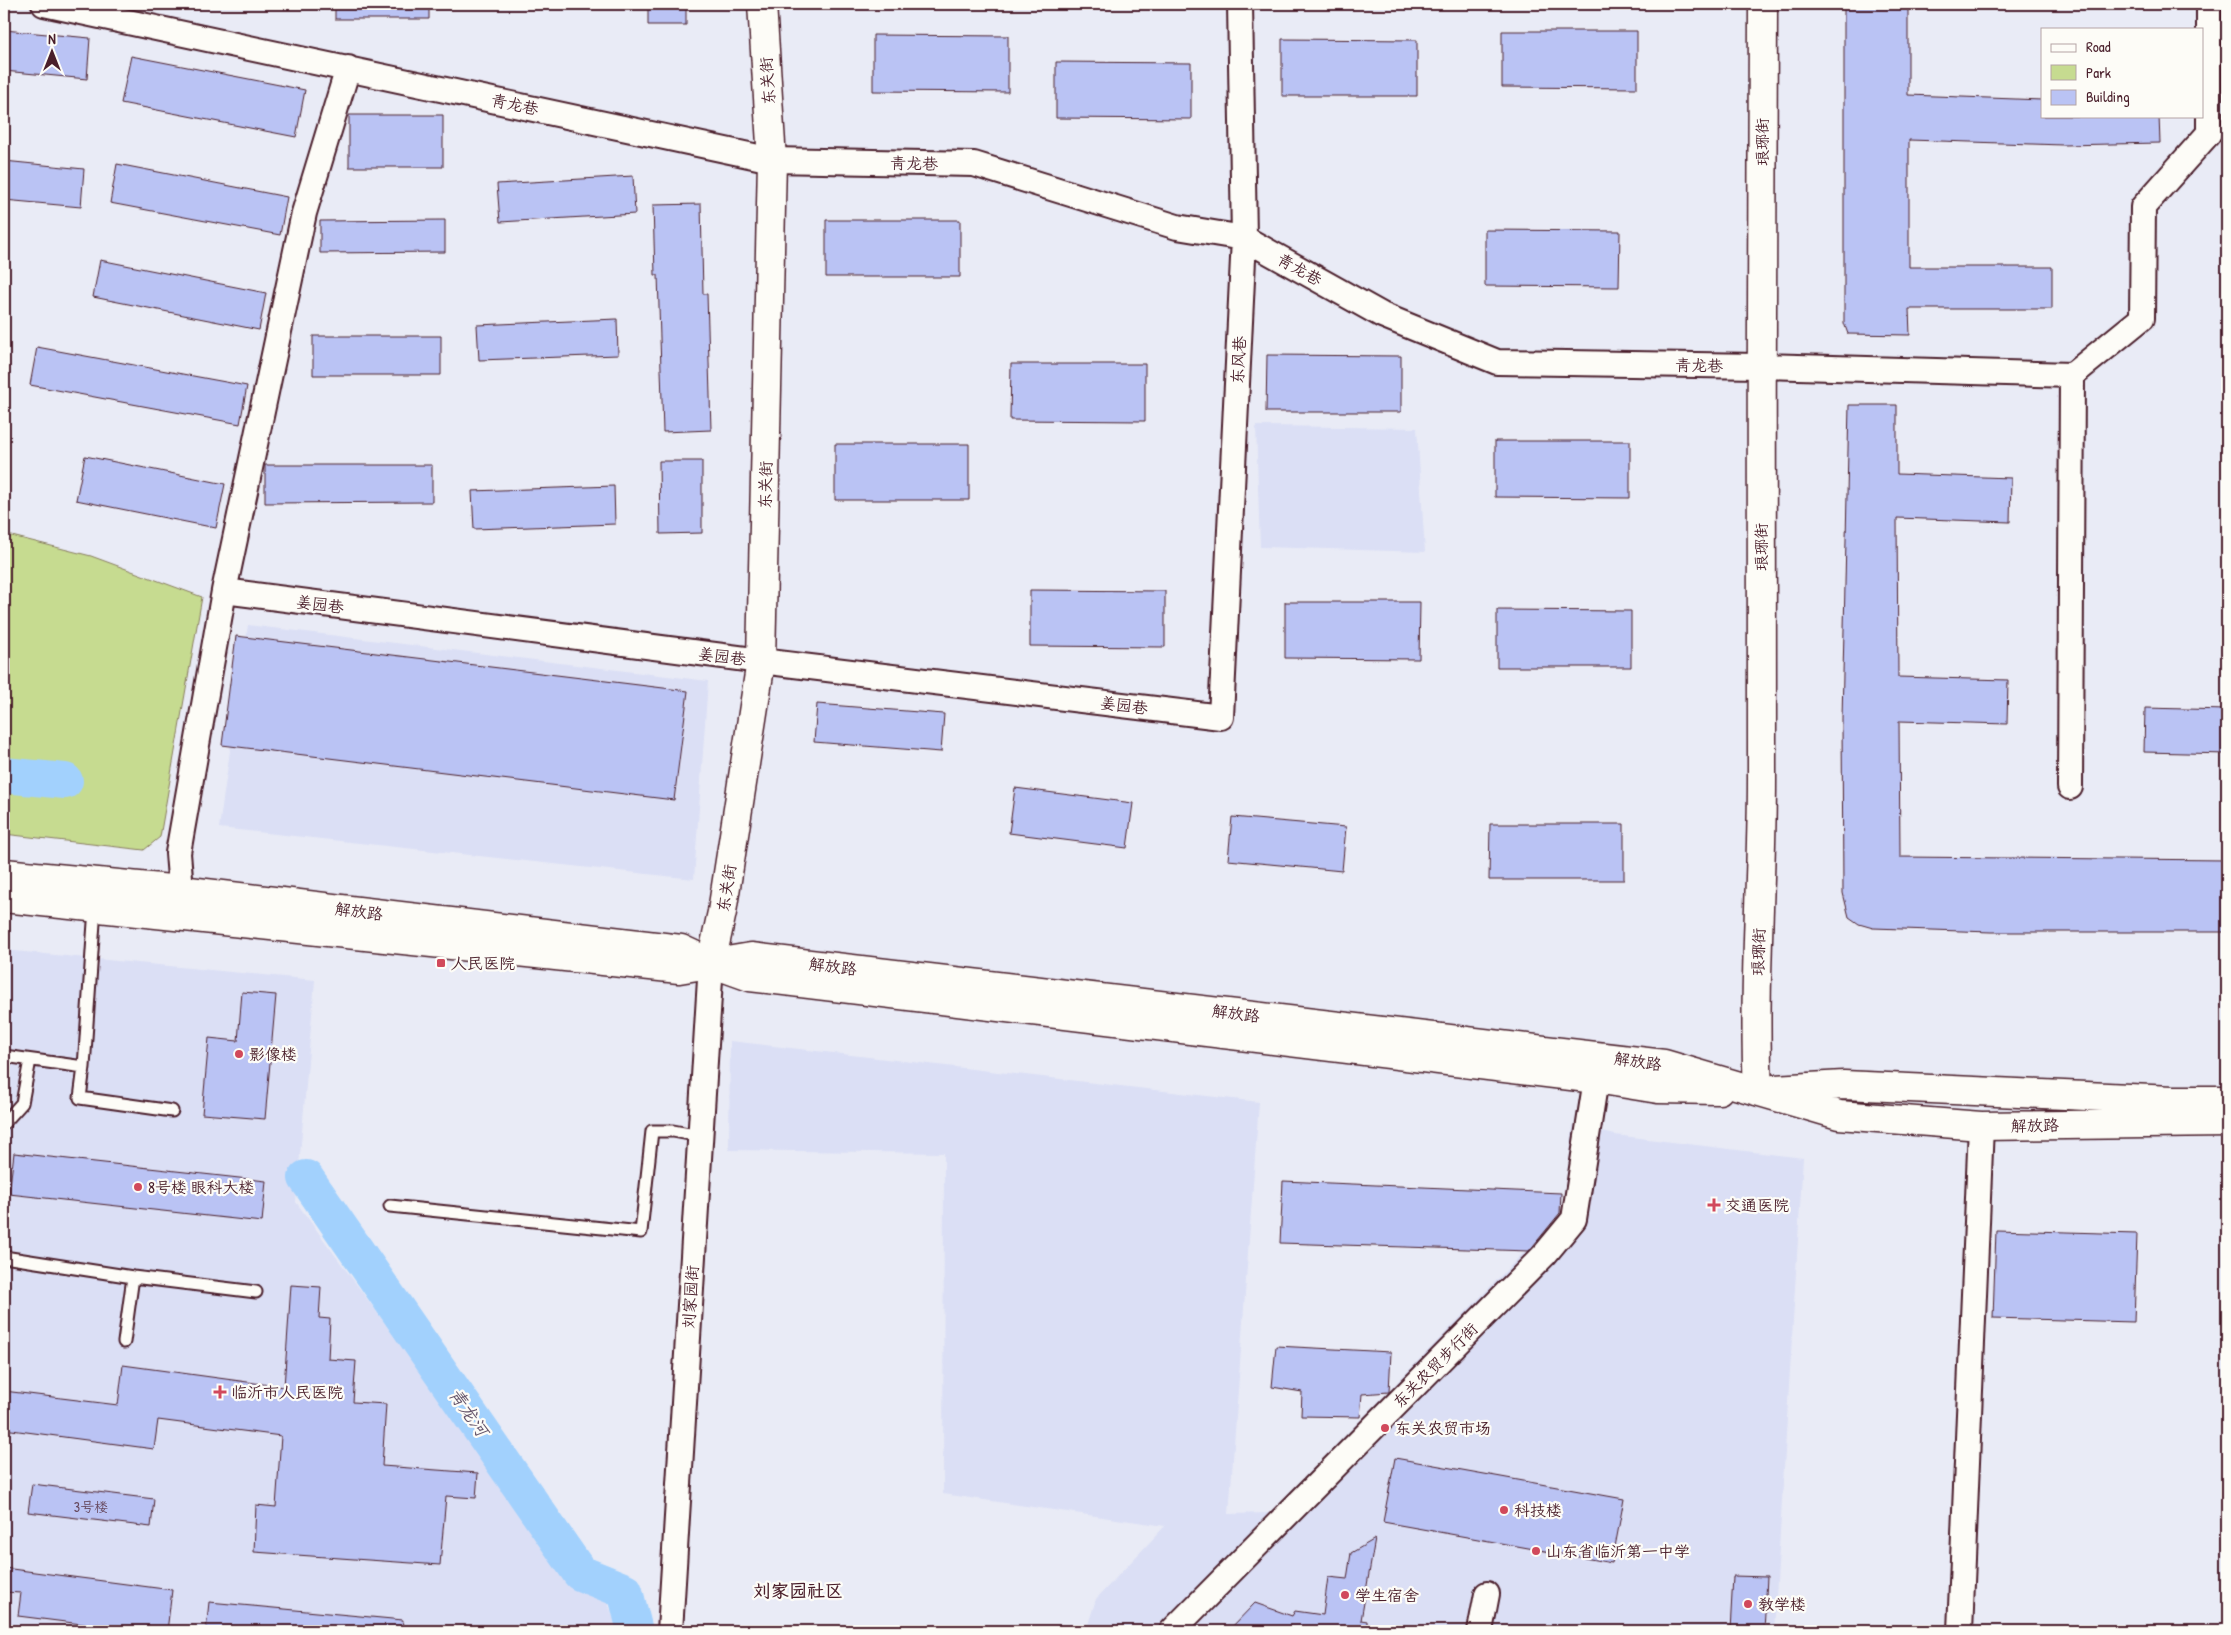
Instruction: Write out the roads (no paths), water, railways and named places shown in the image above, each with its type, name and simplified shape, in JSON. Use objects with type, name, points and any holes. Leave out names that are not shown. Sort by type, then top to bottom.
[{"type":"main road","name":"东关街","points":[[711,963],[722,912],[761,661],[772,160],[762,4]]},
{"type":"main road","name":"琅琊街","points":[[1758,1090],[1756,1038],[1762,783],[1760,366],[1763,4]]},
{"type":"main road","name":"解放路","points":[[4,873],[181,890],[681,948],[711,963],[750,977],[1658,1088],[1758,1090],[1844,1085],[2173,1100],[2227,1100]]},
{"type":"main road","name":"解放路","points":[[4,898],[679,969],[751,957],[1664,1064],[1839,1115],[1981,1126],[2227,1123]]},
{"type":"main road","points":[[2173,1100],[2227,1087]]},
{"type":"street","name":"青龙巷","points":[[44,4],[772,160],[974,164],[1177,226],[1244,238],[1382,315],[1497,362],[1760,366],[2072,375]]},
{"type":"street","name":"东风巷","points":[[1221,717],[1244,238],[1240,4]]},
{"type":"street","points":[[2070,787],[2072,375],[2142,318],[2143,207],[2209,133],[2209,4]]},
{"type":"street","points":[[181,890],[178,853],[224,591],[304,213],[348,68]]},
{"type":"street","name":"姜园巷","points":[[224,591],[761,661],[1221,717]]},
{"type":"street","name":"刘家园街","points":[[670,1631],[711,963]]},
{"type":"street","name":"东关农贸步行街","points":[[1172,1631],[1546,1254],[1574,1219],[1596,1079]]},
{"type":"street","points":[[1960,1631],[1981,1126]]},
{"type":"street","points":[[1480,1631],[1487,1594]]},
{"type":"lane","points":[[96,907],[80,1098],[172,1111]]},
{"type":"lane","points":[[4,1056],[84,1067]]},
{"type":"lane","points":[[4,1123],[22,1103],[30,1060]]},
{"type":"lane","points":[[390,1206],[641,1232],[652,1131],[700,1136]]},
{"type":"lane","points":[[4,1256],[133,1278],[256,1292]]},
{"type":"lane","points":[[124,1342],[133,1278]]},
{"type":"waterway","name":"青龙河","points":[[4,775],[65,781]]},
{"type":"waterway","name":"青龙河","points":[[306,1178],[580,1573],[625,1591],[635,1631]]},
{"type":"place","name":"人民医院","points":[[441,963]]},
{"type":"place","name":"影像楼","points":[[239,1054]]},
{"type":"place","name":"8号楼 眼科大楼","points":[[138,1187]]},
{"type":"place","name":"交通医院","points":[[1714,1205]]},
{"type":"place","name":"临沂市人民医院","points":[[220,1392]]},
{"type":"place","name":"东关农贸市场","points":[[1385,1428]]},
{"type":"place","name":"科技楼","points":[[1504,1510]]},
{"type":"place","name":"山东省临沂第一中学","points":[[1536,1551]]},
{"type":"place","name":"学生宿舍","points":[[1345,1595]]},
{"type":"place","name":"教学楼","points":[[1748,1604]]},
{"type":"district","name":"刘家园社区","points":[[798,1590]]}]
